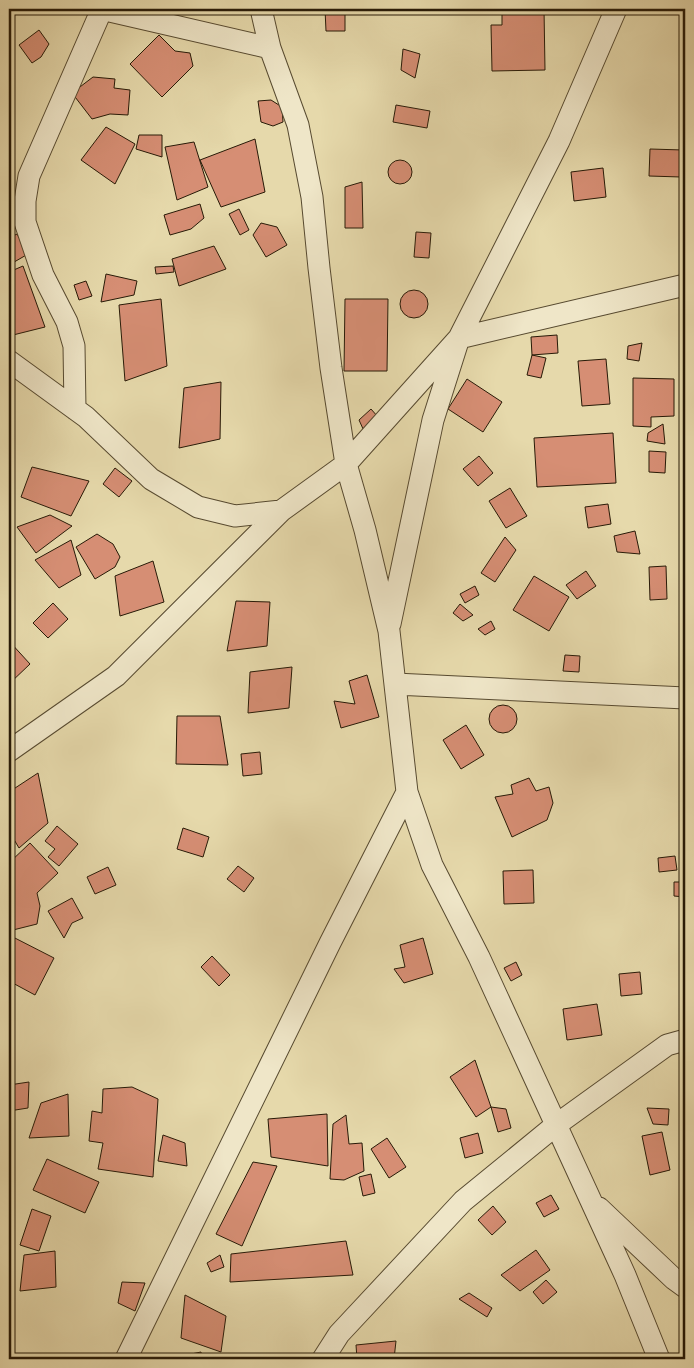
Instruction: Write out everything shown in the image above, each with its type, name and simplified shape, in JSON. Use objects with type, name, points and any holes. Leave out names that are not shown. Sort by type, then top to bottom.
[{"type":"street","points":[[75,409],[74,346],[67,322],[43,275],[25,222],[25,201],[29,176],[102,9],[270,48]]},
{"type":"street","points":[[261,9],[270,48],[298,125],[312,197],[331,368],[346,464],[365,530],[389,631],[407,792],[432,865],[479,957],[625,1275],[660,1359]]},
{"type":"street","points":[[389,631],[433,420],[458,338],[559,141],[616,9]]},
{"type":"street","points":[[9,751],[116,676],[281,512],[346,464],[458,338],[685,285]]},
{"type":"street","points":[[9,361],[86,417],[151,479],[198,507],[235,516],[281,512]]},
{"type":"street","points":[[395,684],[685,698]]},
{"type":"street","points":[[126,1359],[330,943],[407,792]]},
{"type":"street","points":[[323,1359],[338,1334],[463,1201],[556,1125],[667,1045],[685,1040]]},
{"type":"street","points":[[591,1201],[685,1288]]},
{"type":"building","points":[[186,9],[210,9],[212,13]]},
{"type":"building","points":[[325,9],[345,9],[345,31],[326,31]]},
{"type":"building","points":[[502,9],[544,9],[545,70],[492,71],[491,25],[502,25]]},
{"type":"building","points":[[39,30],[49,44],[41,57],[32,63],[19,45]]},
{"type":"building","points":[[159,35],[175,51],[190,53],[193,66],[162,97],[130,64]]},
{"type":"building","points":[[403,49],[420,54],[415,78],[401,70]]},
{"type":"building","points":[[93,77],[115,79],[114,88],[130,90],[128,115],[110,114],[92,119],[72,93]]},
{"type":"building","points":[[271,100],[282,107],[283,122],[273,126],[261,122],[258,101]]},
{"type":"building","points":[[396,105],[430,111],[427,128],[393,122]]},
{"type":"building","points":[[106,127],[135,144],[115,184],[81,160]]},
{"type":"building","points":[[139,135],[162,135],[162,157],[136,149]]},
{"type":"building","points":[[255,139],[265,192],[221,207],[200,160]]},
{"type":"building","points":[[194,142],[208,187],[177,200],[165,147]]},
{"type":"building","points":[[650,149],[683,150],[681,177],[649,176]]},
{"type":"building","points":[[400,160],[409,163],[412,172],[409,181],[400,184],[391,181],[388,172],[391,163]]},
{"type":"building","points":[[603,168],[606,197],[574,201],[571,172]]},
{"type":"building","points":[[362,182],[363,228],[345,228],[345,187]]},
{"type":"building","points":[[200,204],[204,218],[191,229],[170,235],[164,215]]},
{"type":"building","points":[[239,209],[249,230],[240,235],[229,214]]},
{"type":"building","points":[[261,223],[277,227],[287,245],[266,257],[253,235]]},
{"type":"building","points":[[416,232],[431,233],[429,258],[414,257]]},
{"type":"building","points":[[17,234],[28,254],[9,265],[9,238]]},
{"type":"building","points":[[214,246],[226,269],[179,286],[172,259]]},
{"type":"building","points":[[23,266],[45,327],[9,336],[9,272]]},
{"type":"building","points":[[173,266],[174,272],[156,274],[155,267]]},
{"type":"building","points":[[106,274],[137,281],[134,295],[101,302]]},
{"type":"building","points":[[86,281],[92,296],[79,300],[74,285]]},
{"type":"building","points":[[414,290],[424,294],[428,304],[424,314],[414,318],[404,314],[400,304],[404,294]]},
{"type":"building","points":[[161,299],[167,366],[125,381],[119,305]]},
{"type":"building","points":[[345,299],[388,299],[387,371],[344,371]]},
{"type":"building","points":[[557,335],[558,353],[532,355],[531,337]]},
{"type":"building","points":[[642,343],[639,361],[627,359],[628,346]]},
{"type":"building","points":[[532,355],[546,358],[541,378],[527,375]]},
{"type":"building","points":[[606,359],[610,404],[582,406],[578,361]]},
{"type":"building","points":[[633,378],[674,379],[674,416],[651,417],[651,427],[633,426]]},
{"type":"building","points":[[467,379],[502,402],[483,432],[448,409]]},
{"type":"building","points":[[221,382],[220,439],[179,448],[184,388]]},
{"type":"building","points":[[371,409],[378,417],[364,431],[359,420]]},
{"type":"building","points":[[663,424],[665,444],[647,441],[648,433]]},
{"type":"building","points":[[613,433],[616,483],[537,487],[534,438]]},
{"type":"building","points":[[649,451],[666,452],[665,473],[649,472]]},
{"type":"building","points":[[479,456],[493,473],[478,486],[463,469]]},
{"type":"building","points":[[32,467],[89,481],[71,516],[21,497]]},
{"type":"building","points":[[115,468],[132,481],[119,497],[103,484]]},
{"type":"building","points":[[510,488],[527,516],[506,528],[489,501]]},
{"type":"building","points":[[608,504],[611,524],[588,528],[585,507]]},
{"type":"building","points":[[50,515],[72,526],[36,553],[17,527]]},
{"type":"building","points":[[635,531],[640,554],[617,552],[614,536]]},
{"type":"building","points":[[97,534],[113,544],[120,557],[115,567],[95,579],[76,547]]},
{"type":"building","points":[[505,537],[516,550],[495,582],[481,573]]},
{"type":"building","points":[[71,540],[81,575],[59,588],[35,560]]},
{"type":"building","points":[[153,561],[164,602],[120,616],[115,576]]},
{"type":"building","points":[[666,566],[667,599],[650,600],[649,567]]},
{"type":"building","points":[[586,571],[596,586],[577,599],[566,585]]},
{"type":"building","points":[[534,576],[569,597],[549,631],[513,610]]},
{"type":"building","points":[[475,586],[479,595],[465,603],[460,594]]},
{"type":"building","points":[[236,601],[270,602],[267,646],[227,651]]},
{"type":"building","points":[[53,603],[68,619],[48,638],[33,623]]},
{"type":"building","points":[[460,604],[473,615],[463,621],[453,613]]},
{"type":"building","points":[[491,621],[495,629],[485,635],[478,629]]},
{"type":"building","points":[[9,641],[30,664],[9,684]]},
{"type":"building","points":[[565,655],[580,656],[579,672],[563,671]]},
{"type":"building","points":[[292,667],[289,708],[248,713],[250,672]]},
{"type":"building","points":[[367,675],[379,717],[341,728],[334,701],[355,704],[349,681]]},
{"type":"building","points":[[503,705],[513,709],[517,719],[513,729],[503,733],[493,729],[489,719],[493,709]]},
{"type":"building","points":[[177,716],[220,716],[228,765],[176,764]]},
{"type":"building","points":[[466,725],[484,755],[461,769],[443,740]]},
{"type":"building","points":[[260,752],[262,774],[243,776],[241,754]]},
{"type":"building","points":[[38,773],[48,823],[19,848],[9,831],[9,792]]},
{"type":"building","points":[[529,778],[536,791],[549,787],[553,803],[547,820],[512,837],[495,797],[513,794],[511,785]]},
{"type":"building","points":[[57,826],[78,844],[59,866],[48,857],[55,849],[45,841]]},
{"type":"building","points":[[183,828],[209,837],[203,857],[177,849]]},
{"type":"building","points":[[30,843],[58,873],[37,893],[40,906],[37,924],[9,931],[9,863]]},
{"type":"building","points":[[675,856],[677,870],[659,872],[658,858]]},
{"type":"building","points":[[238,866],[254,878],[244,892],[227,879]]},
{"type":"building","points":[[108,867],[116,885],[95,894],[87,877]]},
{"type":"building","points":[[533,870],[534,903],[504,904],[503,871]]},
{"type":"building","points":[[674,882],[685,882],[685,897],[674,896]]},
{"type":"building","points":[[72,898],[83,918],[72,923],[64,938],[48,911]]},
{"type":"building","points":[[9,935],[54,958],[35,995],[9,981]]},
{"type":"building","points":[[423,938],[433,974],[404,983],[394,969],[405,967],[400,945]]},
{"type":"building","points":[[685,947],[685,963],[681,957]]},
{"type":"building","points":[[212,956],[230,975],[219,986],[201,967]]},
{"type":"building","points":[[516,962],[522,975],[511,981],[504,968]]},
{"type":"building","points":[[640,972],[642,994],[621,996],[619,974]]},
{"type":"building","points":[[597,1004],[602,1035],[567,1040],[563,1009]]},
{"type":"building","points":[[475,1060],[491,1107],[476,1117],[450,1077]]},
{"type":"building","points":[[29,1082],[28,1108],[9,1111],[9,1085]]},
{"type":"building","points":[[132,1087],[158,1099],[153,1177],[98,1169],[103,1143],[89,1141],[92,1111],[102,1113],[103,1089]]},
{"type":"building","points":[[68,1094],[69,1136],[29,1138],[41,1103]]},
{"type":"building","points":[[491,1107],[506,1109],[511,1128],[498,1132]]},
{"type":"building","points":[[647,1108],[669,1109],[668,1125],[653,1124]]},
{"type":"building","points":[[327,1114],[328,1166],[271,1157],[268,1119]]},
{"type":"building","points":[[346,1115],[349,1144],[362,1143],[364,1171],[344,1180],[330,1179],[333,1124]]},
{"type":"building","points":[[662,1132],[670,1170],[650,1175],[642,1136]]},
{"type":"building","points":[[478,1133],[483,1153],[465,1158],[460,1138]]},
{"type":"building","points":[[163,1135],[185,1143],[187,1166],[158,1161]]},
{"type":"building","points":[[387,1138],[406,1167],[389,1178],[371,1149]]},
{"type":"building","points":[[47,1159],[99,1182],[85,1213],[33,1190]]},
{"type":"building","points":[[253,1162],[277,1166],[242,1246],[216,1234]]},
{"type":"building","points":[[371,1174],[375,1193],[363,1196],[359,1177]]},
{"type":"building","points":[[551,1195],[559,1209],[544,1217],[536,1203]]},
{"type":"building","points":[[493,1206],[506,1222],[492,1235],[478,1220]]},
{"type":"building","points":[[32,1209],[51,1216],[39,1251],[20,1245]]},
{"type":"building","points":[[346,1241],[353,1275],[230,1282],[231,1254]]},
{"type":"building","points":[[536,1250],[550,1270],[520,1291],[501,1275]]},
{"type":"building","points":[[55,1251],[56,1287],[20,1291],[24,1255]]},
{"type":"building","points":[[220,1255],[224,1267],[211,1272],[207,1263]]},
{"type":"building","points":[[546,1280],[557,1292],[543,1304],[533,1292]]},
{"type":"building","points":[[122,1282],[145,1283],[135,1311],[118,1303]]},
{"type":"building","points":[[469,1293],[492,1308],[487,1317],[459,1299]]},
{"type":"building","points":[[185,1295],[226,1316],[221,1352],[181,1338]]},
{"type":"building","points":[[396,1341],[394,1359],[357,1359],[356,1345]]},
{"type":"building","points":[[201,1352],[202,1359],[166,1359]]}]
